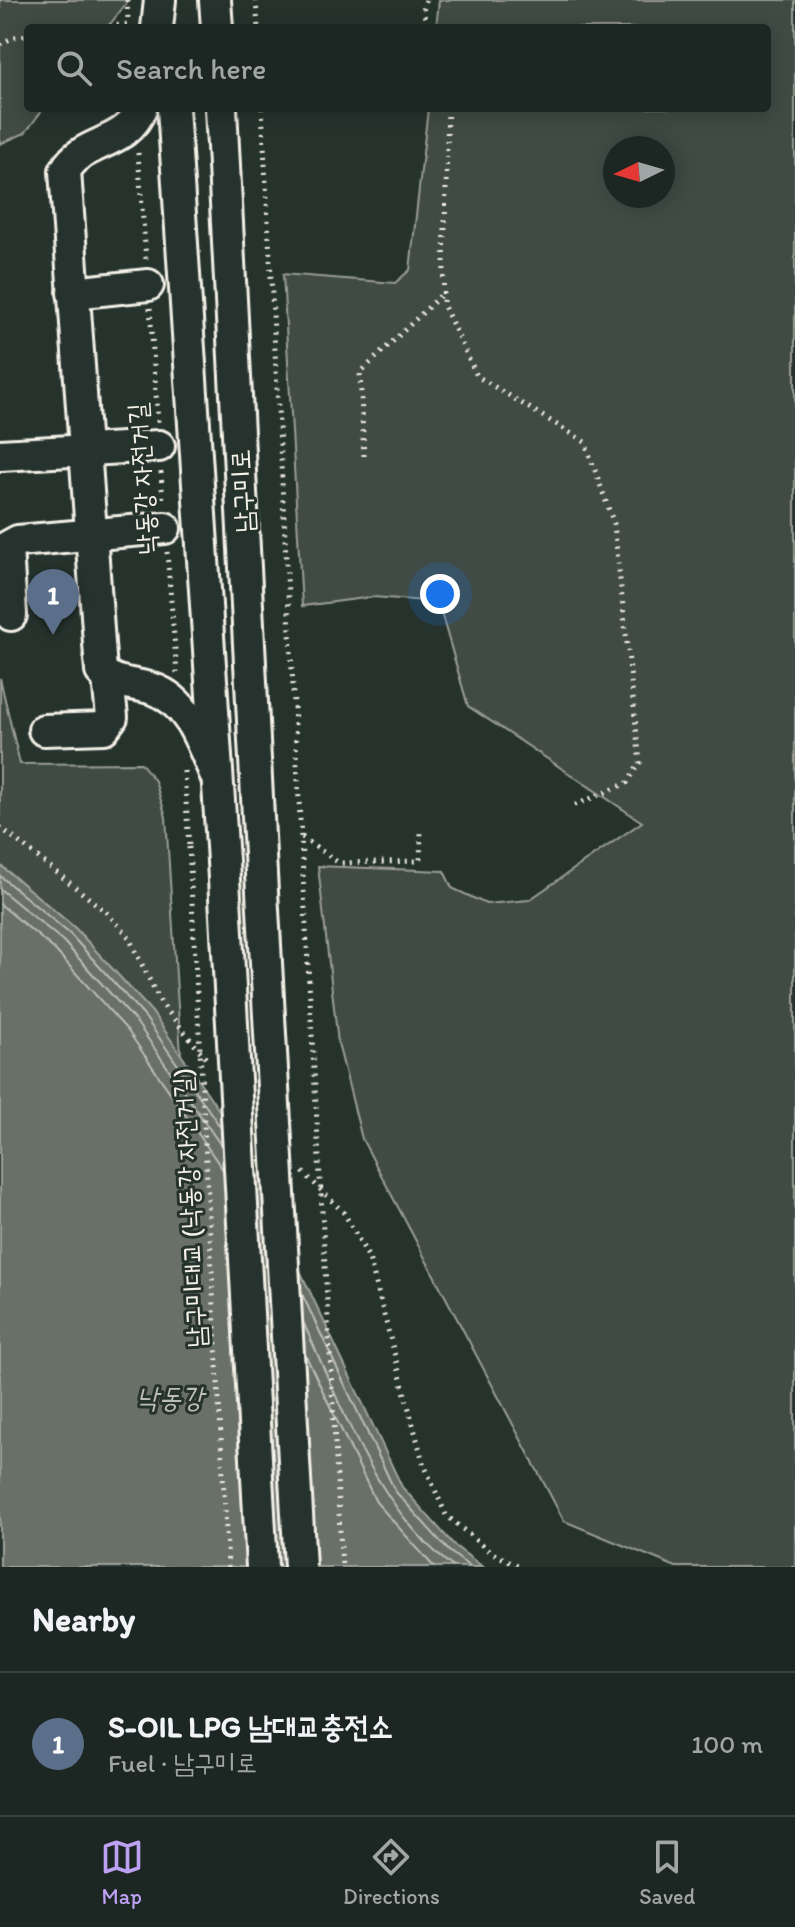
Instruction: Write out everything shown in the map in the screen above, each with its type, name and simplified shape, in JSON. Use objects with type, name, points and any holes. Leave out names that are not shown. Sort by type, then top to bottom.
[{"type":"street","points":[[141,24],[163,0]]},
{"type":"street","points":[[163,0],[167,24]]},
{"type":"street","points":[[215,0],[217,24]]},
{"type":"street","name":"남구미로","points":[[173,112],[223,861],[262,1567]]},
{"type":"street","name":"남구미로","points":[[221,112],[300,1567]]},
{"type":"street","points":[[130,123],[72,158],[65,171],[101,671],[108,679],[166,696],[216,776]]},
{"type":"street","points":[[73,293],[148,285]]},
{"type":"street","points":[[0,455],[159,446]]},
{"type":"street","points":[[11,615],[7,547],[18,541],[165,528]]},
{"type":"street","points":[[44,730],[104,728],[112,717],[108,679]]},
{"type":"path","points":[[127,0],[137,24]]},
{"type":"path","points":[[256,0],[258,24]]},
{"type":"path","points":[[426,0],[423,11],[427,24]]},
{"type":"path","points":[[0,44],[24,36]]},
{"type":"path","points":[[262,112],[342,1567]]},
{"type":"path","points":[[448,112],[443,304],[477,376],[585,442],[614,524],[640,763],[627,783],[571,807]]},
{"type":"path","name":"낙동강 자전거길","points":[[130,123],[148,285],[165,528],[166,696]]},
{"type":"path","points":[[364,456],[360,373],[443,292]]},
{"type":"path","name":"남구미대교 (낙동강 자전거길)","points":[[183,761],[228,1567]]},
{"type":"path","points":[[301,837],[339,863],[420,861],[421,833]]},
{"type":"shaded area","points":[[0,0],[129,0],[110,24],[24,24],[24,112],[41,112],[25,133],[0,144]]},
{"type":"shaded area","points":[[439,0],[795,0],[795,1567],[676,1567],[564,1521],[362,1139],[338,1043],[318,866],[444,871],[452,888],[486,904],[529,900],[642,822],[468,706],[438,602],[373,597],[302,606],[283,274],[395,283],[410,270],[428,112],[771,112],[771,24],[436,24]]},
{"type":"shaded area","points":[[0,678],[20,764],[141,763],[155,781],[166,817],[181,1055],[152,1012],[75,928],[0,865]]},
{"type":"water","name":"낙동강","points":[[0,865],[75,928],[152,1012],[251,1157],[286,1241],[402,1487],[455,1546],[483,1567],[0,1567]]},
{"type":"place","name":"S-OIL LPG 남대교충전소","points":[[53,635]]}]
